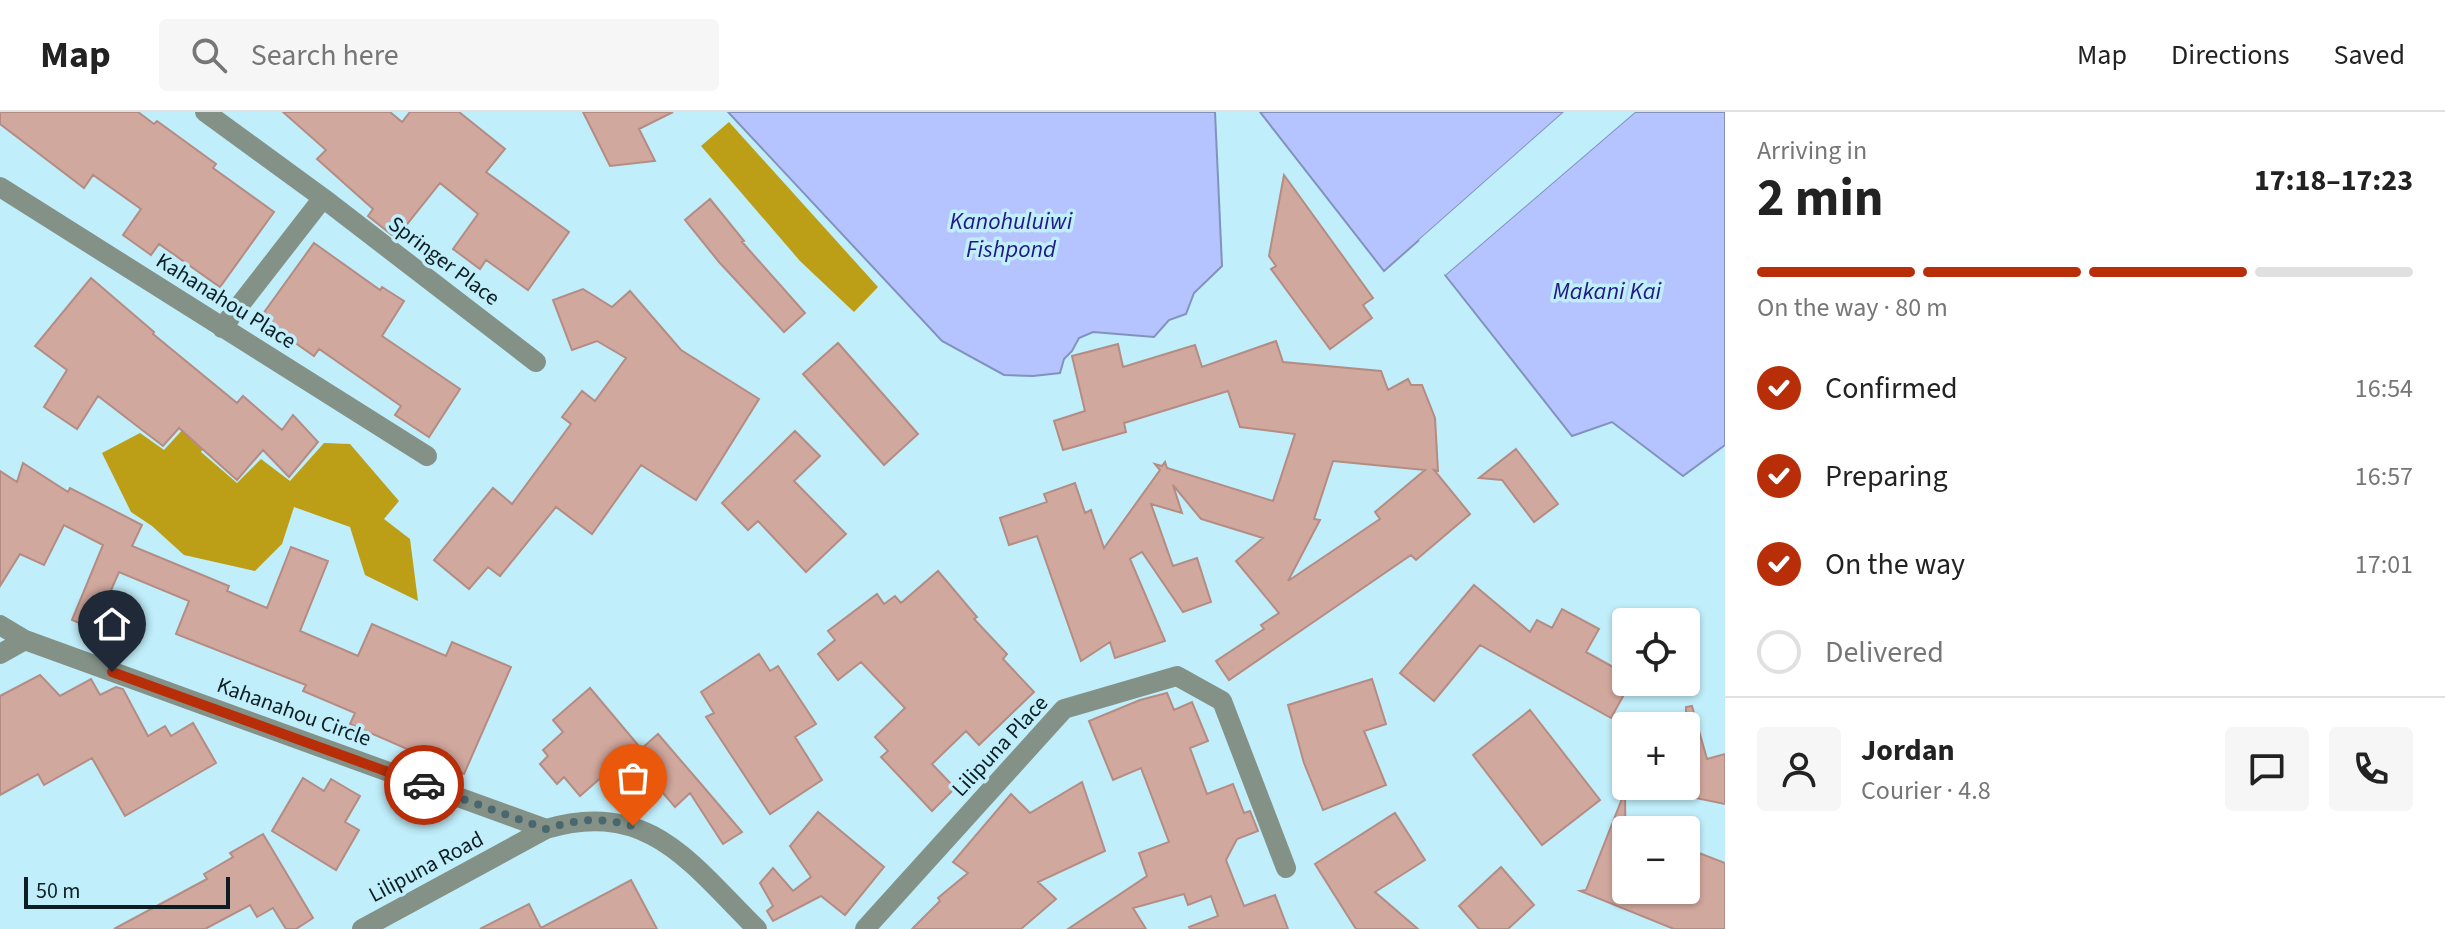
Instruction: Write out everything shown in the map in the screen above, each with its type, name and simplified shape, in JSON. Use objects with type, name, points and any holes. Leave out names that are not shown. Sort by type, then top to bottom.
[{"type":"street","name":"Springer Place","points":[[205,112],[323,198],[536,362]]},
{"type":"street","name":"Kahanahou Place","points":[[0,187],[427,456]]},
{"type":"street","points":[[222,328],[323,198]]},
{"type":"street","name":"Kahanahou Circle","points":[[0,625],[25,640],[546,829]]},
{"type":"street","points":[[0,654],[25,640]]},
{"type":"street","name":"Lilipuna Place","points":[[865,929],[1064,709],[1177,676],[1222,701],[1286,868]]},
{"type":"street","name":"Lilipuna Road","points":[[362,929],[546,829],[589,820],[611,821],[653,834],[679,853],[757,929]]},
{"type":"shaded area","points":[[729,122],[878,287],[854,312],[800,261],[701,146]]},
{"type":"shaded area","points":[[216,393],[227,412],[201,452],[237,483],[261,459],[290,481],[324,443],[350,444],[399,501],[384,519],[410,539],[418,601],[365,575],[350,527],[294,507],[282,544],[255,571],[184,555],[131,512],[102,453],[140,433],[164,450]]},
{"type":"water","name":"Kanohuluiwi Fishpond","points":[[728,112],[1215,112],[1222,266],[1194,293],[1186,314],[1169,320],[1154,337],[1093,332],[1079,338],[1064,359],[1060,373],[1004,375],[942,341]]},
{"type":"water","points":[[1260,112],[1564,112],[1384,271]]},
{"type":"water","name":"Makani Kai","points":[[1635,112],[1725,112],[1725,445],[1683,476],[1612,422],[1572,436],[1445,275]]},
{"type":"pier","points":[[1564,112],[1568,112],[1421,243],[1419,240]]},
{"type":"pier","points":[[1628,112],[1635,112],[1445,275],[1443,272]]},
{"type":"building","points":[[0,112],[138,112],[154,124],[157,121],[216,164],[213,168],[274,212],[220,287],[159,244],[151,255],[123,235],[141,209],[93,175],[84,188],[0,124]]},
{"type":"building","points":[[283,112],[390,112],[402,122],[410,112],[459,112],[505,149],[486,172],[569,232],[528,290],[486,260],[480,269],[453,249],[478,214],[440,183],[396,238],[368,216],[373,209],[317,159],[326,150]]},
{"type":"building","points":[[583,112],[673,112],[639,129],[655,161],[610,166]]},
{"type":"building","points":[[1284,175],[1373,298],[1363,305],[1372,318],[1330,349],[1271,269],[1276,266],[1269,256]]},
{"type":"building","points":[[710,199],[742,242],[805,313],[784,332],[685,220]]},
{"type":"building","points":[[314,243],[380,290],[382,287],[404,301],[382,336],[460,389],[429,437],[395,415],[401,406],[319,349],[314,356],[260,318]]},
{"type":"building","points":[[91,278],[237,403],[243,396],[282,430],[293,415],[318,442],[289,477],[263,450],[237,480],[179,428],[163,446],[98,396],[77,429],[44,407],[67,370],[35,346]]},
{"type":"building","points":[[583,289],[612,307],[630,291],[681,350],[759,399],[696,500],[641,465],[592,534],[556,507],[500,576],[488,567],[469,589],[434,560],[493,488],[512,504],[571,424],[562,417],[582,391],[595,401],[626,358],[597,341],[572,350],[553,300]]},
{"type":"building","points":[[1276,341],[1283,362],[1381,371],[1388,390],[1408,379],[1411,385],[1422,385],[1435,418],[1438,471],[1434,470],[1470,514],[1416,560],[1411,555],[1229,680],[1216,661],[1264,629],[1261,625],[1279,613],[1236,561],[1263,538],[1201,519],[1173,485],[1182,513],[1151,504],[1173,566],[1197,558],[1211,602],[1183,612],[1142,552],[1130,559],[1165,641],[1115,658],[1110,642],[1081,661],[1037,536],[1009,545],[1000,518],[1047,502],[1044,494],[1075,483],[1085,513],[1091,510],[1104,548],[1160,470],[1155,464],[1162,466],[1165,462],[1167,468],[1273,501],[1295,434],[1240,427],[1228,391],[1124,423],[1126,432],[1063,450],[1054,421],[1085,411],[1072,356],[1118,344],[1123,367],[1195,345],[1202,367]],"holes":[[[1333,461],[1425,470],[1375,512],[1380,519],[1288,581],[1320,520],[1314,519]]]},
{"type":"building","points":[[838,343],[918,434],[884,465],[803,374]]},
{"type":"building","points":[[795,431],[820,456],[794,481],[846,534],[806,572],[758,521],[748,530],[722,503]]},
{"type":"building","points":[[1516,449],[1558,504],[1534,522],[1502,480],[1479,478]]},
{"type":"building","points":[[23,463],[68,492],[70,488],[142,525],[132,546],[229,586],[227,591],[267,608],[291,547],[328,561],[300,631],[358,656],[372,624],[446,656],[452,642],[511,667],[464,774],[350,724],[355,713],[303,691],[306,685],[176,634],[189,601],[119,572],[94,629],[72,620],[103,545],[64,525],[44,565],[20,554],[0,586],[0,471],[17,482]]},
{"type":"building","points":[[938,571],[977,617],[974,619],[1007,654],[1003,659],[1034,692],[979,745],[966,731],[932,764],[955,788],[932,811],[881,757],[888,751],[875,737],[905,708],[861,662],[838,680],[818,654],[835,640],[828,631],[877,594],[884,604],[895,596],[901,603]]},
{"type":"building","points":[[1474,585],[1530,632],[1537,620],[1552,628],[1562,609],[1599,629],[1586,652],[1612,666],[1612,696],[1623,696],[1611,718],[1480,645],[1434,701],[1400,673]]},
{"type":"building","points":[[759,654],[770,671],[778,666],[816,724],[795,737],[822,780],[770,814],[706,717],[714,713],[701,692]]},
{"type":"building","points":[[40,675],[60,696],[91,679],[100,695],[116,687],[123,689],[148,736],[165,726],[171,736],[193,723],[216,763],[125,816],[92,758],[44,785],[38,774],[0,795],[0,696]]},
{"type":"building","points":[[1372,679],[1386,724],[1364,731],[1386,785],[1323,810],[1304,763],[1288,705]]},
{"type":"building","points":[[590,688],[638,745],[580,796],[564,777],[557,784],[540,764],[548,756],[543,750],[563,732],[553,720]]},
{"type":"building","points":[[1167,693],[1174,710],[1192,702],[1208,741],[1190,748],[1207,794],[1233,784],[1244,813],[1250,811],[1258,831],[1237,839],[1226,860],[1244,906],[1275,895],[1288,929],[1190,929],[1218,916],[1211,896],[1188,905],[1184,894],[1133,908],[1146,929],[1068,929],[1147,876],[1139,853],[1169,842],[1141,768],[1113,780],[1089,721],[1140,700]]},
{"type":"building","points":[[1530,710],[1600,800],[1542,845],[1473,755]]},
{"type":"building","points":[[658,734],[742,832],[723,844],[690,793],[675,807],[632,757]]},
{"type":"building","points":[[1700,734],[1707,759],[1725,754],[1725,804],[1700,799]]},
{"type":"building","points":[[303,778],[324,791],[331,779],[360,796],[345,822],[359,830],[336,870],[272,831]]},
{"type":"building","points":[[1082,782],[1105,851],[1038,882],[1056,899],[1021,929],[912,929],[940,901],[938,898],[968,873],[953,862],[1011,794],[1030,813]]},
{"type":"building","points":[[1621,800],[1625,800],[1625,816],[1615,816]]},
{"type":"building","points":[[818,812],[884,867],[845,915],[821,896],[773,921],[767,911],[773,906],[760,883],[773,868],[793,891],[811,877],[790,846]]},
{"type":"building","points":[[1395,813],[1425,860],[1375,892],[1418,929],[1356,929],[1315,864]]},
{"type":"building","points":[[1612,824],[1612,904],[1580,891],[1586,890]]},
{"type":"building","points":[[263,834],[313,918],[296,929],[286,929],[273,908],[257,917],[250,905],[205,929],[114,929],[207,879],[204,874],[233,857],[230,853]]},
{"type":"building","points":[[1700,853],[1725,863],[1725,929],[1674,929],[1612,904],[1700,904]]},
{"type":"building","points":[[1501,867],[1534,905],[1508,929],[1479,929],[1459,906]]},
{"type":"building","points":[[631,880],[657,929],[480,929],[529,904],[541,928]]},
{"type":"way so far","points":[[424,785],[546,829],[589,820],[633,826]]},
{"type":"route","points":[[112,672],[424,785]]}]
